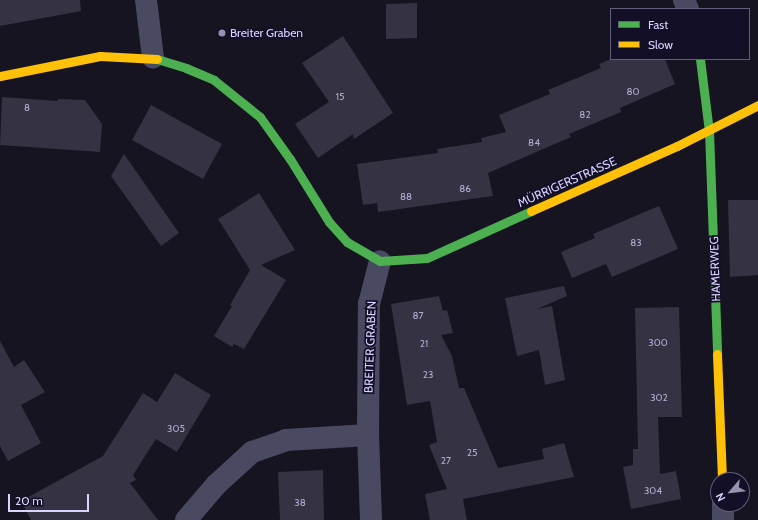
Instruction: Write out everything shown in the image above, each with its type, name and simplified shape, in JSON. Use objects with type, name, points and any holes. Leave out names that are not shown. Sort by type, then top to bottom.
[{"type":"street","points":[[146,0],[153,58]]},
{"type":"street","points":[[0,76],[100,56],[153,58],[186,68],[214,80],[260,117],[290,159],[329,222],[347,242],[380,261]]},
{"type":"street","name":"HAMERWEG","points":[[700,60],[709,131],[722,472]]},
{"type":"street","name":"MÜRRIGERSTRASSE","points":[[380,261],[427,258],[709,131],[758,105]]},
{"type":"street","name":"BREITER GRABEN","points":[[371,520],[368,435],[369,304],[380,261]]},
{"type":"street","points":[[186,520],[216,485],[252,452],[286,440],[368,435]]},
{"type":"building","points":[[0,0],[80,0],[81,11],[0,26]]},
{"type":"building","points":[[417,3],[417,38],[386,39],[386,4]]},
{"type":"building","points":[[343,36],[393,113],[354,139],[353,134],[318,158],[295,124],[329,102],[302,63]]},
{"type":"building","points":[[610,59],[665,60],[675,84],[620,108],[621,112],[569,134],[571,137],[488,173],[493,196],[378,212],[377,203],[363,205],[357,164],[438,153],[437,149],[482,142],[481,138],[506,132],[499,115],[550,94],[548,90],[601,68],[599,64]]},
{"type":"building","points":[[2,97],[58,101],[58,99],[85,100],[102,124],[100,152],[0,145]]},
{"type":"building","points":[[151,105],[222,144],[203,179],[132,140]]},
{"type":"building","points":[[124,154],[179,233],[161,246],[111,176]]},
{"type":"building","points":[[259,193],[295,250],[261,265],[286,280],[244,349],[234,344],[232,347],[214,336],[232,306],[230,305],[250,270],[218,219]]},
{"type":"building","points":[[728,200],[758,200],[758,275],[730,277]]},
{"type":"building","points":[[659,206],[678,249],[612,277],[606,264],[572,278],[561,252],[595,238],[593,234]]},
{"type":"building","points":[[564,286],[567,296],[537,309],[552,306],[565,380],[545,385],[539,350],[517,356],[505,298]]},
{"type":"building","points":[[439,296],[443,311],[447,310],[453,333],[441,335],[452,356],[459,388],[464,388],[498,468],[544,459],[542,449],[564,443],[574,477],[463,499],[467,520],[430,520],[425,494],[447,489],[429,445],[437,442],[430,401],[407,405],[391,304]]},
{"type":"building","points":[[679,307],[682,417],[658,417],[660,474],[676,471],[681,499],[631,509],[623,467],[633,465],[633,449],[638,449],[635,308]]},
{"type":"building","points":[[0,341],[14,367],[24,360],[45,392],[21,405],[41,443],[8,461],[0,446]]},
{"type":"building","points":[[175,373],[211,395],[177,452],[156,439],[133,475],[136,480],[130,483],[158,520],[31,520],[21,501],[103,456],[143,393],[157,402]]},
{"type":"building","points":[[323,470],[324,520],[280,520],[278,472]]},
{"type":"traffic: fast","points":[[157,59],[186,68],[214,80],[260,117],[290,159],[329,222],[347,242],[380,261],[427,258],[531,211]]},
{"type":"traffic: fast","points":[[700,60],[709,131],[717,354]]},
{"type":"traffic: slow","points":[[0,76],[100,56],[157,59]]},
{"type":"traffic: slow","points":[[531,211],[677,146],[758,105]]},
{"type":"traffic: slow","points":[[717,354],[722,472]]},
{"type":"place","name":"Breiter Graben","points":[[222,33]]}]
